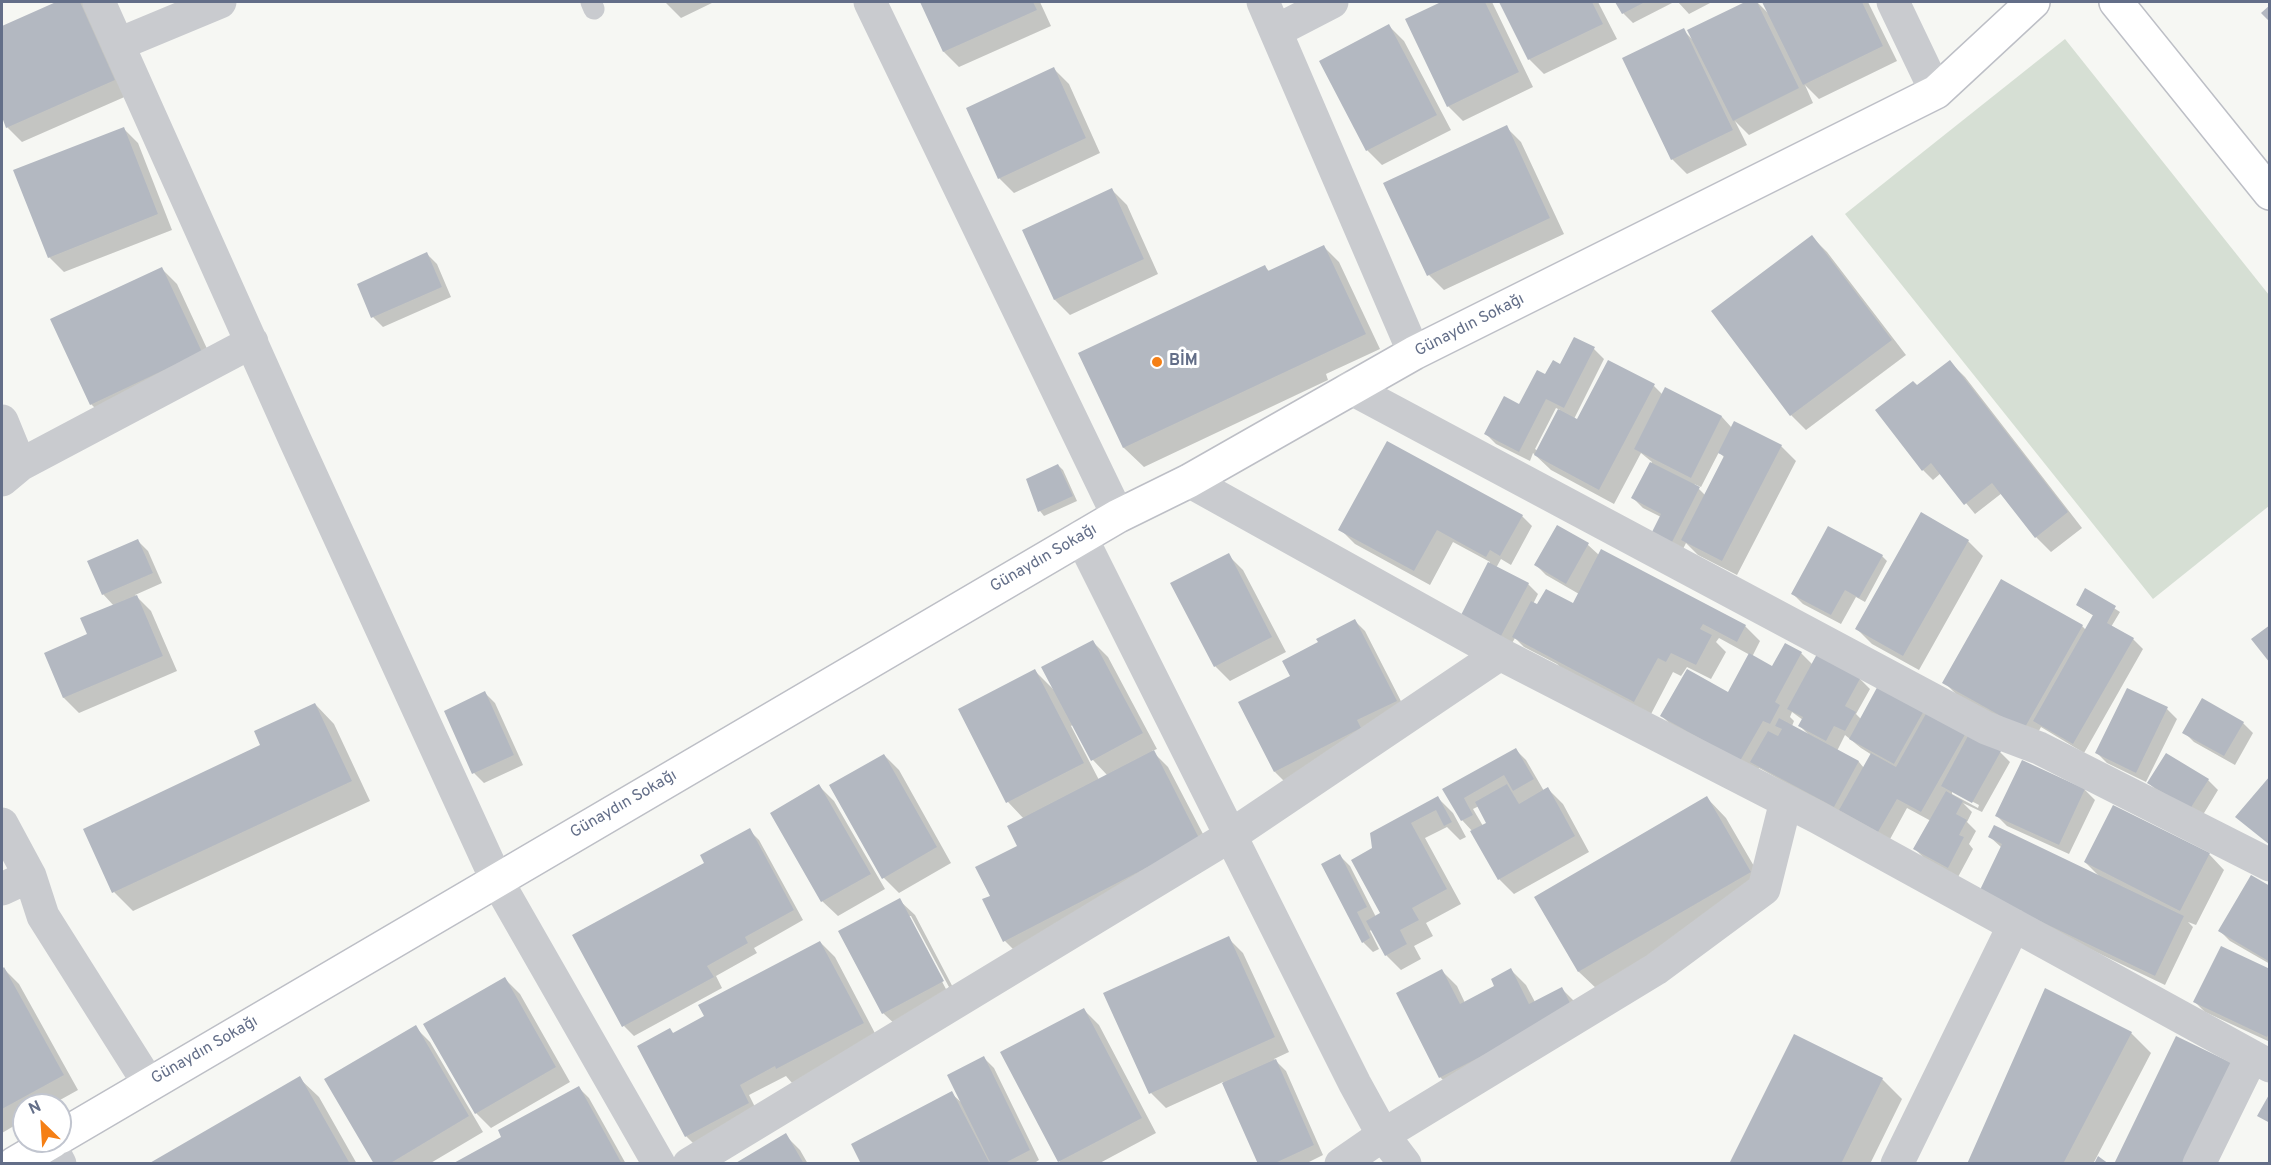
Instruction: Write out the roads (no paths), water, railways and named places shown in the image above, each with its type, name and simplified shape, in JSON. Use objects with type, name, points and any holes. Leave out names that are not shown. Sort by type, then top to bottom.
[{"type":"street","points":[[99,2],[496,879],[659,1164]]},
{"type":"street","points":[[119,44],[220,2]]},
{"type":"street","points":[[870,2],[1118,516]]},
{"type":"street","points":[[1263,2],[1414,353]]},
{"type":"street","points":[[1276,31],[1332,2]]},
{"type":"street","points":[[1893,2],[1936,92]]},
{"type":"street","name":"Günaydın Sokağı","points":[[72,1135],[149,1084],[1118,516],[1189,481],[1414,353],[1936,92],[2033,2]]},
{"type":"street","points":[[2115,2],[2270,192]]},
{"type":"street","points":[[2,421],[11,472],[252,342]]},
{"type":"street","points":[[1350,388],[1986,728],[2039,748],[2270,865]]},
{"type":"street","points":[[1189,481],[1500,654],[1786,801],[2261,1061],[2199,1164]]},
{"type":"street","points":[[1081,537],[1355,1084],[1383,1135],[1405,1164]]},
{"type":"street","points":[[689,1164],[1230,836],[1500,654]]},
{"type":"street","points":[[1341,1164],[1383,1135],[1656,969],[1764,889],[1786,801]]},
{"type":"street","points":[[2,824],[16,883],[43,916],[149,1084]]},
{"type":"street","points":[[1897,1164],[2014,925]]},
{"type":"street","name":"Günaydın Sokağı","points":[[14,1164],[39,1153]]},
{"type":"place","name":"BİM","points":[[1157,362]]}]
